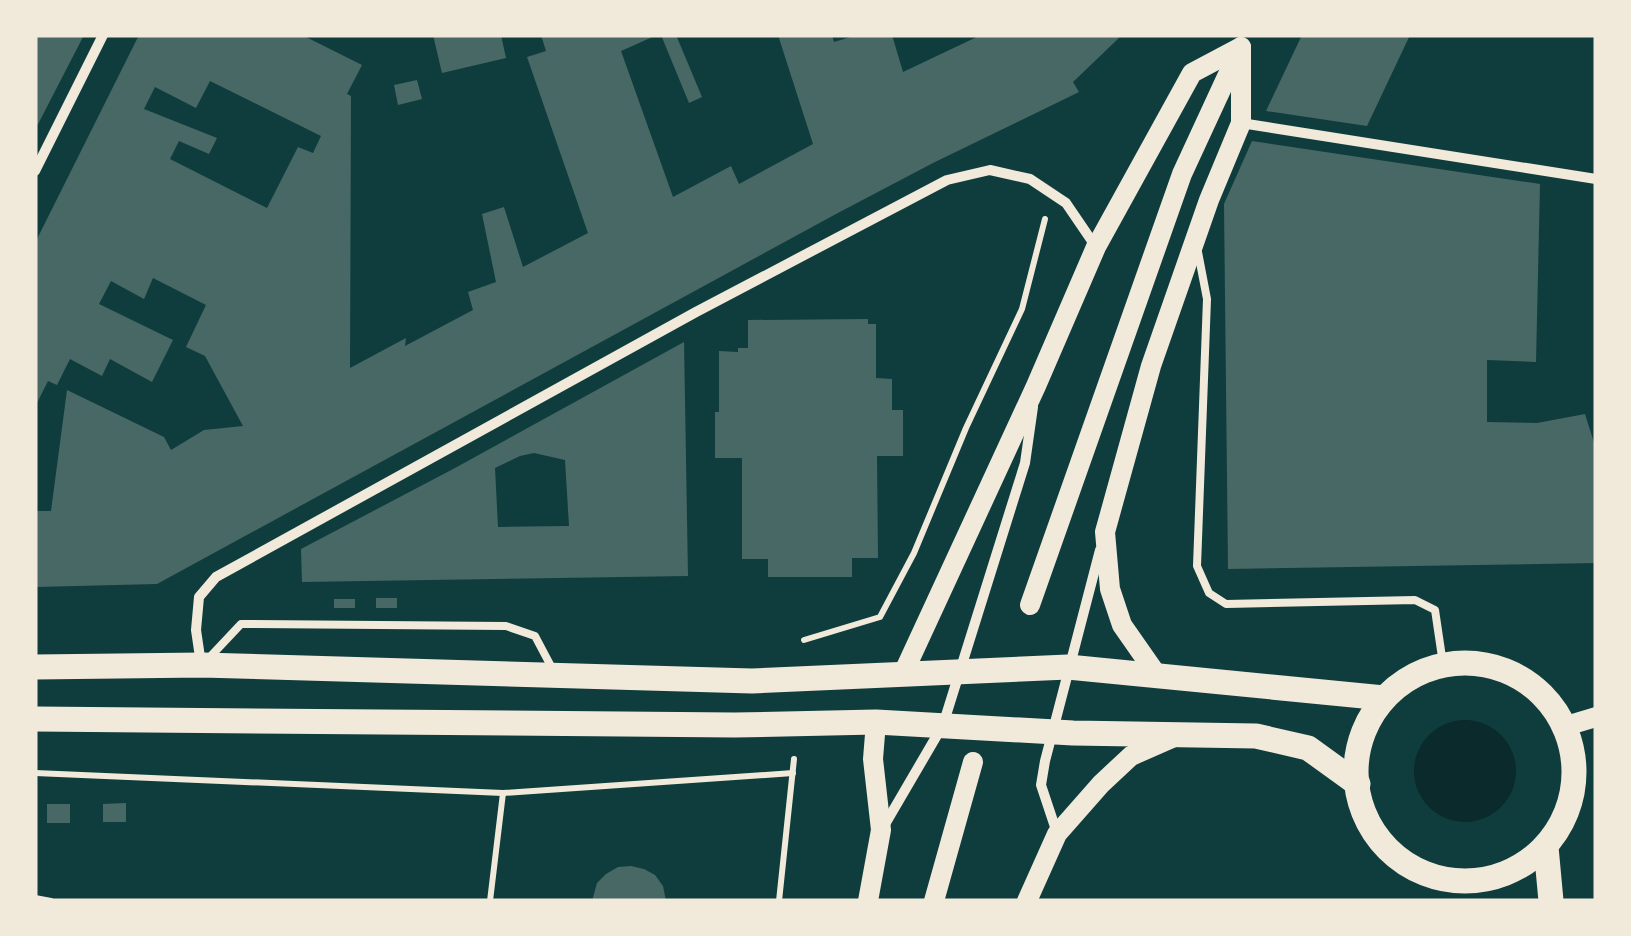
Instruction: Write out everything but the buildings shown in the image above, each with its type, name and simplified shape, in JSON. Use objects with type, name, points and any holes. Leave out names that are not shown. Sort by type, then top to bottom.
[{"type":"main road","points":[[1160,678],[1122,625],[1110,590],[1105,532],[1150,366],[1241,123],[1244,41]]},
{"type":"main road","points":[[902,676],[1096,247],[1192,73],[1244,41]]},
{"type":"main road","points":[[1030,605],[1182,174],[1244,41]]},
{"type":"main road","points":[[1480,662],[1516,674],[1545,696],[1566,726],[1575,762],[1572,799],[1546,846],[1532,860],[1470,891],[1404,863],[1382,843],[1365,816],[1358,784],[1356,756],[1366,727],[1384,698],[1409,678],[1443,664],[1480,662]]},
{"type":"main road","points":[[35,667],[202,665],[752,682],[1068,667],[1384,698]]},
{"type":"main road","points":[[1566,726],[1596,717]]},
{"type":"main road","points":[[35,719],[735,725],[876,722],[1073,733],[1256,736],[1308,748],[1358,784]]},
{"type":"main road","points":[[868,901],[881,830],[873,760],[876,722]]},
{"type":"main road","points":[[1027,901],[1057,834],[1102,784],[1131,756],[1180,734]]},
{"type":"main road","points":[[934,901],[973,762]]},
{"type":"main road","points":[[1546,846],[1551,901]]},
{"type":"street","points":[[35,170],[103,35]]},
{"type":"street","points":[[1241,123],[1596,179]]},
{"type":"street","points":[[202,665],[196,630],[199,596],[216,576],[679,321],[947,180],[990,170],[1030,180],[1066,203],[1096,247]]},
{"type":"street","points":[[881,830],[943,725],[1025,463],[1036,386]]},
{"type":"street","points":[[1057,834],[1042,785],[1052,730],[1105,532]]},
{"type":"lane","points":[[1195,238],[1208,299],[1196,566],[1210,593],[1226,604],[1415,600],[1435,610],[1443,664]]},
{"type":"lane","points":[[202,665],[241,624],[506,626],[535,636],[556,674]]},
{"type":"path","points":[[804,640],[880,617],[914,553],[966,428],[1022,309],[1051,194]]},
{"type":"path","points":[[778,901],[798,723]]},
{"type":"path","points":[[35,774],[503,793],[793,773]]},
{"type":"path","points":[[490,901],[503,793]]},
{"type":"path","points":[[35,898],[51,901]]},
{"type":"water","points":[[1465,720],[1484,724],[1501,735],[1512,752],[1516,771],[1512,790],[1501,807],[1484,818],[1465,822],[1446,818],[1429,807],[1418,790],[1414,771],[1418,752],[1429,735],[1446,724]]}]
